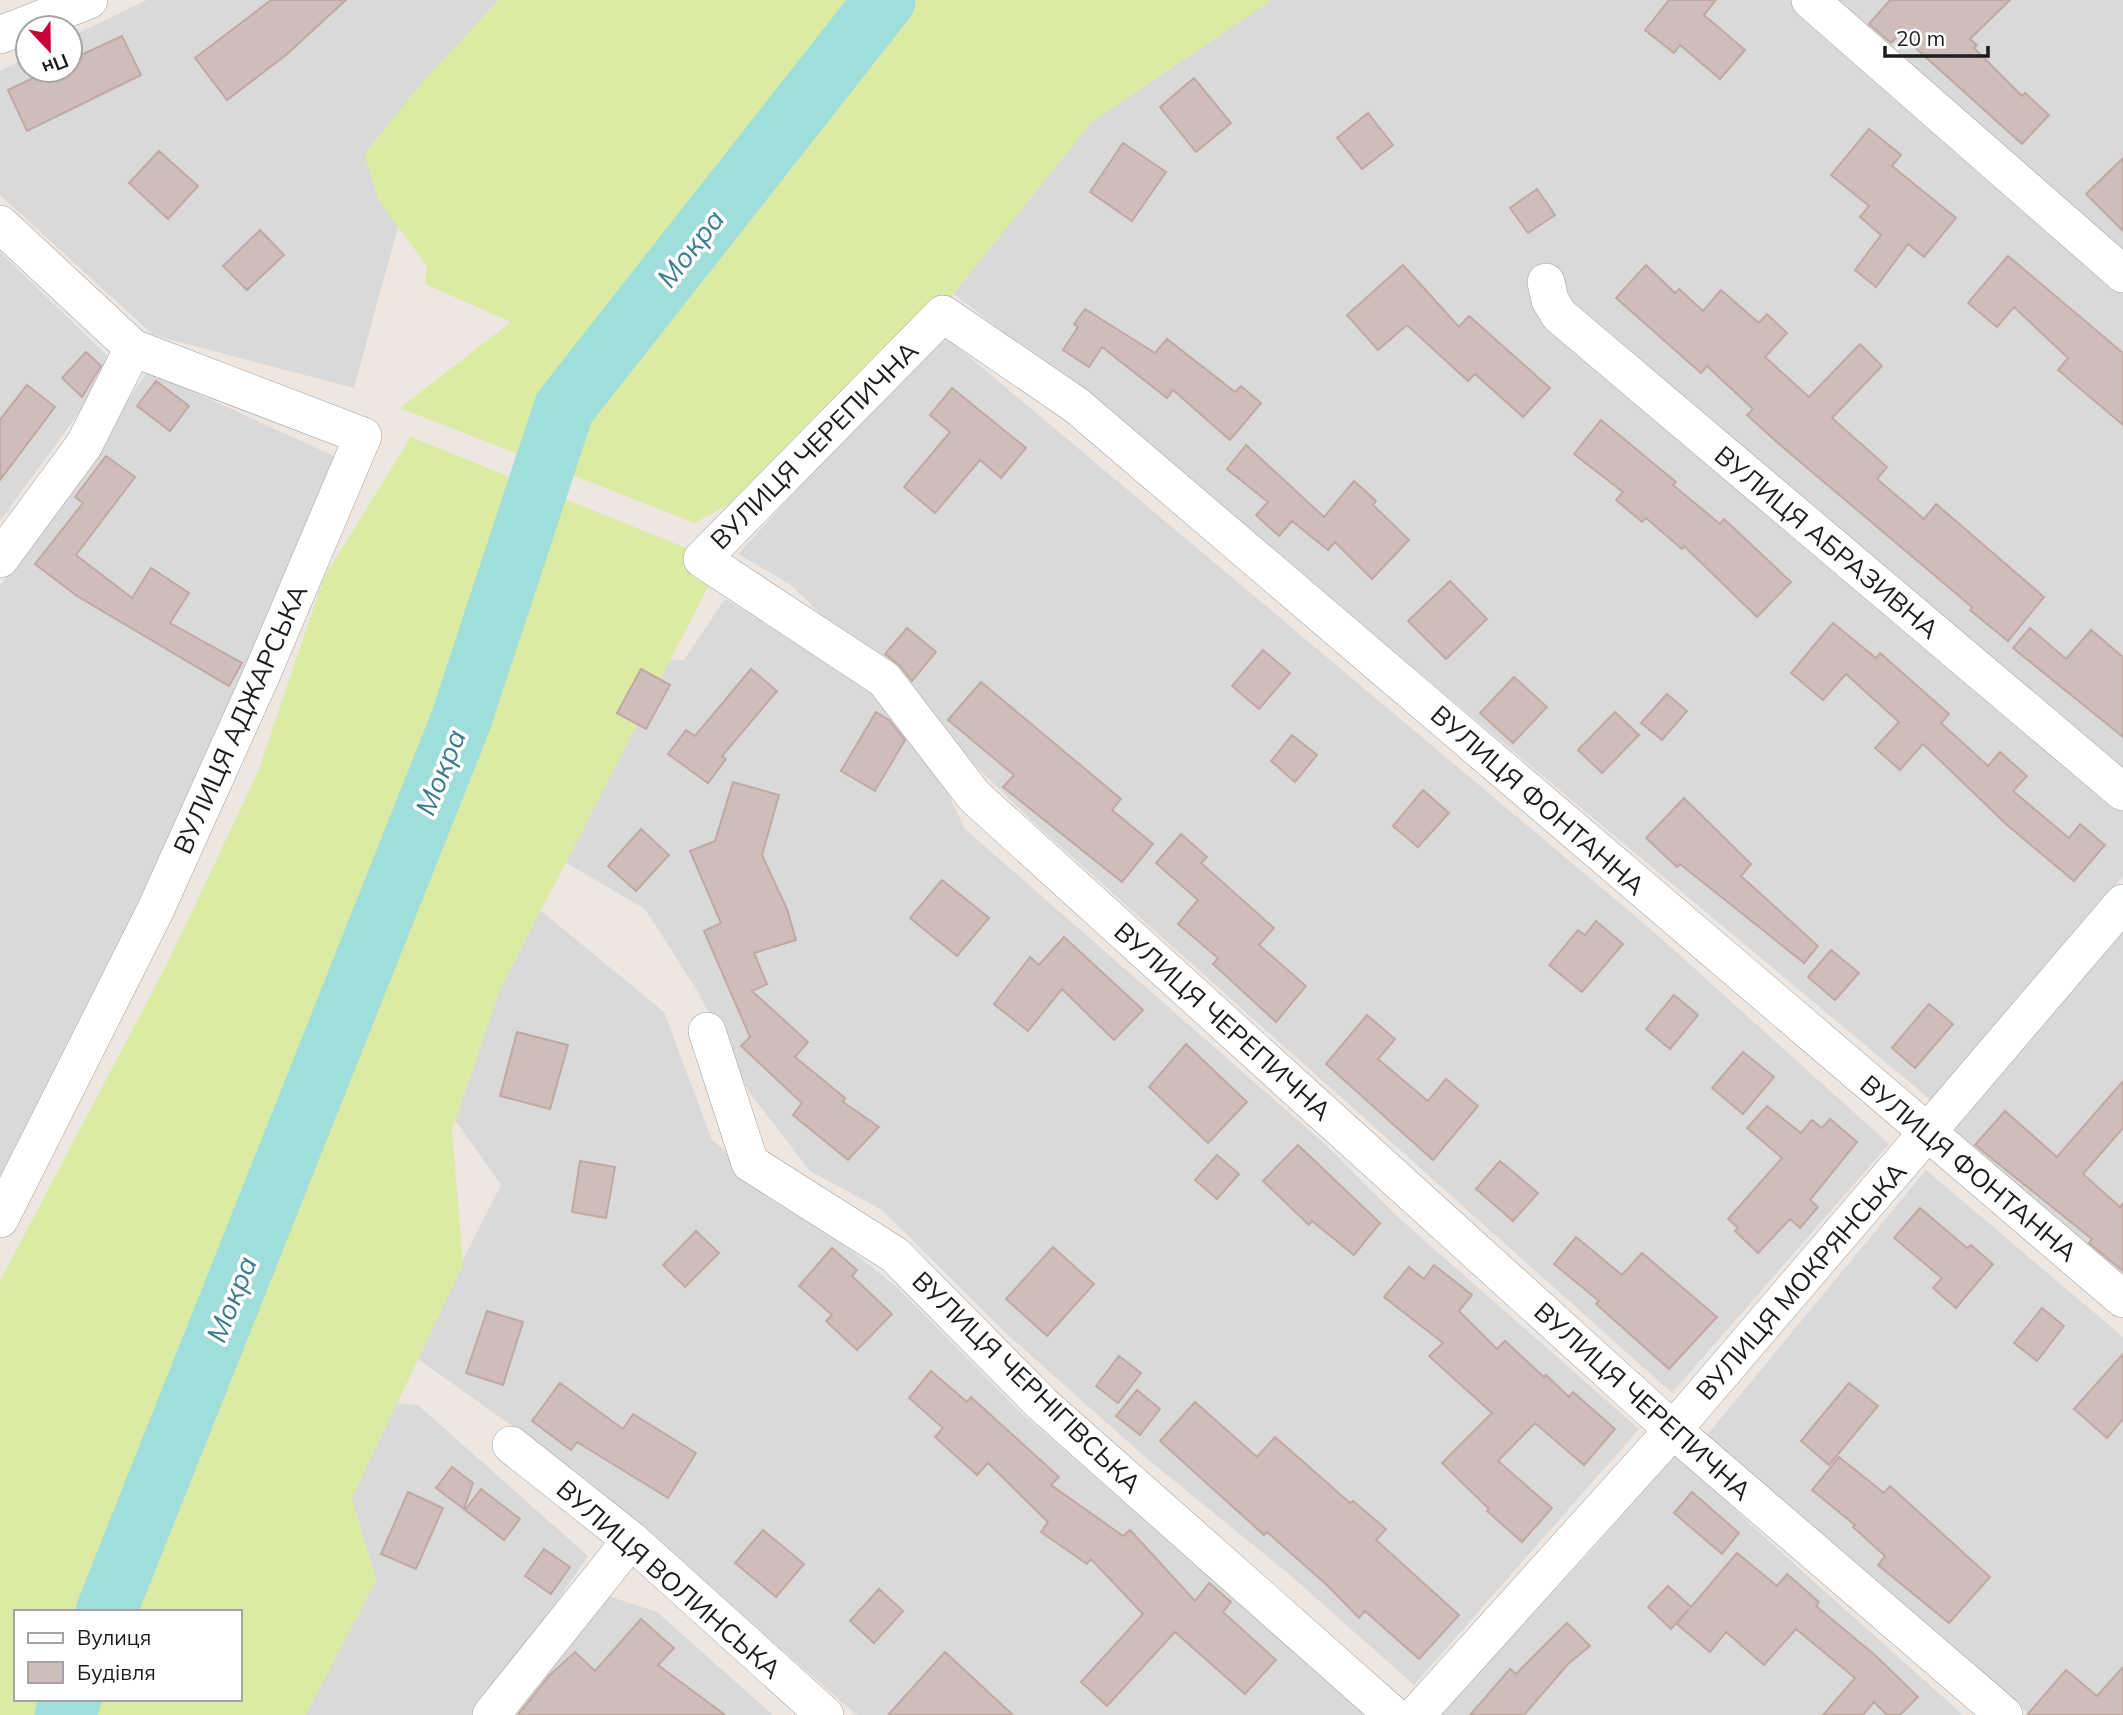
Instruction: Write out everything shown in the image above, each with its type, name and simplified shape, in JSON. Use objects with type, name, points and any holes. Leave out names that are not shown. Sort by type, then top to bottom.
[{"type":"street","points":[[0,35],[89,0]]},
{"type":"street","points":[[1810,0],[2123,274]]},
{"type":"street","points":[[0,224],[133,348],[84,445],[0,559]]},
{"type":"street","name":"ВУЛИЦЯ АБРАЗИВНА","points":[[1546,282],[1550,300],[1559,315],[2123,792]]},
{"type":"street","name":"ВУЛИЦЯ ФОНТАННА","points":[[943,314],[1076,405],[2123,1299]]},
{"type":"street","name":"ВУЛИЦЯ ЧЕРЕПИЧНА","points":[[943,314],[702,559],[884,679],[974,796],[1673,1430],[2004,1715]]},
{"type":"street","name":"ВУЛИЦЯ АДЖАРСЬКА","points":[[0,1219],[155,911],[261,676],[363,436],[133,348]]},
{"type":"street","name":"ВУЛИЦЯ МОКРЯНСЬКА","points":[[1416,1715],[1673,1430],[2123,903]]},
{"type":"street","name":"ВУЛИЦЯ ЧЕРНІГІВСЬКА","points":[[707,1031],[750,1163],[895,1255],[1042,1405],[1393,1715]]},
{"type":"street","name":"ВУЛИЦЯ ВОЛИНСЬКА","points":[[511,1445],[631,1539],[825,1715]]},
{"type":"street","points":[[491,1715],[631,1539]]},
{"type":"shaded area","points":[[147,0],[660,0],[401,216],[354,388],[153,335],[0,195],[0,71],[14,64],[14,84],[84,84],[84,30]]},
{"type":"shaded area","points":[[1088,0],[2123,0],[2123,876],[1932,1101],[1081,390],[876,236]]},
{"type":"shaded area","points":[[0,252],[115,363],[0,521]]},
{"type":"shaded area","points":[[941,333],[1654,932],[1889,1144],[1672,1393],[1032,821],[791,585],[738,554]]},
{"type":"shaded area","points":[[148,371],[334,456],[260,638],[74,1041],[0,1180],[0,586]]},
{"type":"shaded area","points":[[725,599],[870,689],[921,737],[965,829],[1326,1145],[1400,1219],[1639,1429],[1414,1685],[1290,1575],[1145,1457],[1008,1335],[882,1210],[810,1171],[749,1092],[698,992],[645,909],[522,837],[597,661],[684,660]]},
{"type":"shaded area","points":[[517,891],[664,1012],[712,1140],[898,1288],[1021,1413],[1370,1715],[857,1715],[585,1478],[414,1356],[501,1185],[429,1083]]},
{"type":"shaded area","points":[[2123,931],[2123,1282],[1951,1134]]},
{"type":"shaded area","points":[[1926,1170],[2123,1337],[2123,1715],[2030,1715],[1707,1435]]},
{"type":"shaded area","points":[[362,1400],[418,1405],[588,1556],[479,1715],[265,1715]]},
{"type":"shaded area","points":[[1675,1454],[1963,1715],[1438,1715],[1593,1549]]},
{"type":"shaded area","points":[[608,1596],[657,1612],[773,1715],[502,1715]]},
{"type":"green space","points":[[499,0],[1272,0],[1092,122],[892,370],[768,482],[695,523],[400,408],[511,322],[425,284],[427,266],[379,201],[364,154],[430,73]]},
{"type":"green space","points":[[411,437],[721,562],[500,990],[452,1130],[463,1265],[352,1498],[376,1580],[306,1715],[0,1715],[0,1281],[167,964],[258,772],[324,577]]},
{"type":"building","points":[[271,0],[346,0],[286,55],[227,100],[195,58]]},
{"type":"building","points":[[1669,0],[1716,0],[1704,15],[1745,50],[1720,79],[1680,45],[1674,53],[1645,30]]},
{"type":"building","points":[[1890,0],[2010,0],[1970,39],[1977,45],[1974,48],[2022,96],[2025,93],[2049,115],[2022,144],[1900,34],[1891,43],[1869,24]]},
{"type":"building","points":[[122,36],[141,75],[27,131],[8,90],[21,84],[84,84],[84,54]]},
{"type":"building","points":[[1194,78],[1231,123],[1196,152],[1160,107]]},
{"type":"building","points":[[1368,113],[1393,145],[1362,169],[1337,138]]},
{"type":"building","points":[[1869,129],[1901,155],[1892,166],[1956,218],[1924,257],[1908,244],[1876,287],[1855,270],[1881,235],[1860,217],[1869,206],[1831,175]]},
{"type":"building","points":[[1123,143],[1166,172],[1132,221],[1090,192]]},
{"type":"building","points":[[159,151],[198,186],[168,219],[129,183]]},
{"type":"building","points":[[2123,158],[2123,231],[2086,194]]},
{"type":"building","points":[[1537,189],[1555,215],[1528,233],[1510,208]]},
{"type":"building","points":[[260,230],[284,255],[247,290],[223,266]]},
{"type":"building","points":[[2008,256],[2123,353],[2123,425],[2058,370],[2068,358],[2014,307],[1997,327],[1968,303]]},
{"type":"building","points":[[1403,265],[1459,327],[1469,316],[1550,388],[1523,417],[1475,374],[1468,381],[1407,325],[1378,350],[1347,315]]},
{"type":"building","points":[[1646,265],[1675,293],[1679,289],[1703,311],[1721,290],[1759,323],[1767,314],[1787,333],[1765,357],[1809,397],[1860,344],[1882,366],[1832,418],[1887,467],[1877,479],[1924,519],[1936,504],[2044,597],[2008,641],[1970,610],[1972,607],[1747,415],[1753,409],[1707,366],[1701,373],[1616,298]]},
{"type":"building","points":[[1085,309],[1155,353],[1167,339],[1235,392],[1241,386],[1261,403],[1230,440],[1173,390],[1167,398],[1102,347],[1089,367],[1063,350],[1078,327],[1074,324]]},
{"type":"building","points":[[86,352],[101,366],[82,397],[62,378]]},
{"type":"building","points":[[156,381],[189,406],[170,431],[137,406]]},
{"type":"building","points":[[27,385],[55,407],[0,480],[0,420]]},
{"type":"building","points":[[952,388],[1026,448],[1001,478],[980,460],[935,513],[904,487],[950,432],[930,415]]},
{"type":"building","points":[[1601,420],[1676,482],[1673,485],[1720,524],[1724,519],[1791,582],[1757,617],[1684,546],[1682,549],[1646,518],[1642,522],[1616,500],[1623,492],[1574,454]]},
{"type":"building","points":[[1246,445],[1324,517],[1354,481],[1376,501],[1373,505],[1409,540],[1372,579],[1335,542],[1328,550],[1292,521],[1279,536],[1256,515],[1268,502],[1227,469]]},
{"type":"building","points":[[106,456],[135,477],[76,555],[132,598],[151,568],[189,593],[170,623],[242,663],[229,686],[77,596],[35,564],[83,503],[75,497]]},
{"type":"building","points":[[1450,581],[1487,619],[1446,659],[1408,621]]},
{"type":"building","points":[[1833,623],[1876,658],[1880,653],[1949,714],[1941,723],[1988,766],[2000,752],[2027,776],[2013,791],[2069,838],[2080,824],[2105,845],[2074,881],[2007,825],[1923,744],[1900,770],[1875,748],[1899,722],[1846,674],[1823,700],[1791,673]]},
{"type":"building","points":[[907,628],[936,652],[912,681],[900,666],[885,654]]},
{"type":"building","points":[[2030,628],[2066,659],[2091,630],[2123,657],[2123,737],[2013,648]]},
{"type":"building","points":[[1263,650],[1290,673],[1259,709],[1232,686]]},
{"type":"building","points":[[641,669],[670,685],[646,729],[617,713]]},
{"type":"building","points":[[751,669],[777,691],[722,756],[726,759],[708,783],[668,754],[686,730],[695,736]]},
{"type":"building","points":[[1514,677],[1547,707],[1513,743],[1480,713]]},
{"type":"building","points":[[981,682],[1121,799],[1112,810],[1153,844],[1122,882],[1003,787],[1014,775],[948,720]]},
{"type":"building","points":[[1667,694],[1687,711],[1662,740],[1641,723]]},
{"type":"building","points":[[876,712],[889,720],[905,740],[875,791],[841,771]]},
{"type":"building","points":[[1615,712],[1639,735],[1602,773],[1578,750]]},
{"type":"building","points":[[1292,735],[1317,755],[1295,782],[1271,761]]},
{"type":"building","points":[[733,782],[779,795],[762,855],[787,909],[796,940],[754,953],[767,984],[752,991],[808,1042],[795,1057],[845,1098],[843,1102],[879,1127],[848,1160],[793,1115],[802,1103],[741,1046],[750,1037],[704,931],[721,923],[690,851],[715,841]]},
{"type":"building","points":[[1423,790],[1449,813],[1418,847],[1393,826]]},
{"type":"building","points":[[1684,798],[1751,864],[1741,876],[1818,946],[1804,963],[1680,864],[1677,867],[1646,838]]},
{"type":"building","points":[[641,829],[669,855],[636,891],[608,866]]},
{"type":"building","points":[[1181,834],[1207,857],[1201,863],[1274,928],[1259,945],[1306,986],[1276,1022],[1213,964],[1218,958],[1178,924],[1198,900],[1156,863]]},
{"type":"building","points":[[942,880],[989,918],[957,956],[910,918]]},
{"type":"building","points":[[1596,921],[1623,944],[1582,992],[1549,965],[1578,930],[1585,935]]},
{"type":"building","points":[[1064,937],[1143,1010],[1114,1040],[1062,989],[1028,1031],[994,1004],[1030,957],[1039,965]]},
{"type":"building","points":[[1831,950],[1859,973],[1835,1000],[1808,977]]},
{"type":"building","points":[[1674,995],[1698,1015],[1670,1049],[1646,1029]]},
{"type":"building","points":[[1929,1004],[1953,1024],[1915,1068],[1892,1048]]},
{"type":"building","points":[[1367,1015],[1395,1039],[1378,1059],[1428,1101],[1446,1079],[1478,1106],[1433,1160],[1326,1064]]},
{"type":"building","points":[[517,1032],[568,1045],[550,1109],[500,1096]]},
{"type":"building","points":[[1186,1044],[1247,1102],[1208,1143],[1149,1087]]},
{"type":"building","points":[[1743,1052],[1774,1077],[1743,1114],[1712,1088]]},
{"type":"building","points":[[2123,1081],[2123,1128],[2083,1174],[2120,1207],[2123,1203],[2123,1271],[2089,1243],[2092,1239],[1975,1145],[2005,1111],[2057,1157]]},
{"type":"building","points":[[1767,1106],[1801,1133],[1812,1120],[1822,1128],[1830,1119],[1857,1142],[1810,1200],[1818,1207],[1800,1228],[1790,1219],[1758,1253],[1735,1231],[1738,1228],[1728,1219],[1782,1158],[1747,1128]]},
{"type":"building","points":[[1298,1145],[1380,1223],[1354,1255],[1312,1221],[1309,1225],[1263,1181]]},
{"type":"building","points":[[1217,1155],[1239,1174],[1217,1199],[1195,1180]]},
{"type":"building","points":[[580,1161],[615,1167],[606,1218],[572,1212]]},
{"type":"building","points":[[1500,1161],[1538,1193],[1513,1221],[1476,1189]]},
{"type":"building","points":[[1920,1208],[1967,1248],[1971,1245],[1993,1264],[1956,1308],[1933,1288],[1942,1278],[1894,1238]]},
{"type":"building","points":[[696,1231],[719,1253],[685,1287],[663,1265]]},
{"type":"building","points":[[1576,1237],[1622,1275],[1642,1253],[1717,1317],[1669,1369],[1596,1304],[1599,1301],[1554,1264]]},
{"type":"building","points":[[1053,1247],[1094,1284],[1047,1336],[1006,1299]]},
{"type":"building","points":[[832,1248],[857,1270],[852,1276],[892,1314],[857,1350],[826,1321],[832,1315],[799,1286]]},
{"type":"building","points":[[1434,1265],[1472,1295],[1459,1311],[1497,1349],[1505,1341],[1569,1397],[1573,1392],[1615,1429],[1584,1465],[1535,1423],[1498,1461],[1552,1508],[1522,1542],[1487,1511],[1489,1509],[1442,1463],[1492,1413],[1429,1356],[1443,1343],[1384,1297],[1409,1267],[1424,1279]]},
{"type":"building","points":[[2042,1308],[2064,1326],[2037,1361],[2014,1343]]},
{"type":"building","points":[[487,1311],[523,1322],[503,1385],[466,1373]]},
{"type":"building","points":[[2123,1354],[2123,1419],[2107,1438],[2074,1409]]},
{"type":"building","points":[[1119,1356],[1141,1373],[1118,1403],[1096,1386]]},
{"type":"building","points":[[931,1371],[967,1402],[971,1397],[1059,1477],[1051,1485],[1123,1536],[1130,1530],[1195,1601],[1209,1583],[1231,1602],[1223,1612],[1276,1660],[1245,1694],[1175,1632],[1107,1706],[1081,1682],[1143,1614],[1091,1559],[1087,1564],[1041,1532],[1048,1522],[988,1463],[977,1475],[935,1437],[943,1428],[909,1398]]},
{"type":"building","points":[[560,1383],[623,1429],[633,1414],[696,1453],[668,1498],[577,1442],[571,1450],[532,1421]]},
{"type":"building","points":[[1849,1383],[1878,1406],[1829,1465],[1801,1441]]},
{"type":"building","points":[[1137,1390],[1160,1409],[1140,1435],[1116,1416]]},
{"type":"building","points":[[1195,1402],[1257,1457],[1275,1437],[1350,1503],[1353,1501],[1386,1529],[1376,1540],[1459,1615],[1419,1659],[1365,1611],[1359,1618],[1328,1586],[1267,1532],[1264,1535],[1160,1441]]},
{"type":"building","points":[[1839,1457],[1884,1493],[1890,1486],[1990,1577],[1949,1623],[1878,1565],[1885,1556],[1853,1527],[1855,1525],[1812,1490]]},
{"type":"building","points":[[452,1467],[473,1483],[464,1509],[436,1488]]},
{"type":"building","points":[[481,1489],[520,1519],[504,1540],[465,1510]]},
{"type":"building","points":[[408,1492],[443,1508],[416,1569],[381,1554]]},
{"type":"building","points":[[1692,1492],[1739,1533],[1722,1554],[1674,1513]]},
{"type":"building","points":[[763,1530],[804,1564],[776,1597],[735,1563]]},
{"type":"building","points":[[544,1549],[570,1567],[551,1594],[525,1576]]},
{"type":"building","points":[[1737,1553],[1777,1586],[1787,1574],[1819,1602],[1816,1606],[1876,1656],[1918,1697],[1900,1715],[1887,1715],[1874,1702],[1863,1715],[1823,1715],[1855,1678],[1796,1629],[1764,1665],[1726,1632],[1710,1652],[1677,1624],[1689,1609],[1671,1629],[1648,1607],[1668,1586],[1691,1607]]},
{"type":"building","points":[[879,1589],[903,1611],[874,1643],[850,1621]]},
{"type":"building","points":[[641,1619],[674,1648],[658,1665],[725,1715],[518,1715],[549,1676],[575,1652],[595,1671]]},
{"type":"building","points":[[1567,1623],[1590,1646],[1568,1664],[1524,1715],[1470,1715],[1510,1669],[1516,1674]]},
{"type":"building","points":[[945,1652],[1013,1715],[888,1715]]},
{"type":"building","points":[[2123,1667],[2123,1715],[2027,1715],[2066,1670],[2097,1696]]},
{"type":"waterway","name":"Мокра","points":[[107,1610],[460,723],[564,408],[885,0]]},
{"type":"waterway","name":"Мокра","points":[[65,1715],[70,1701]]}]
